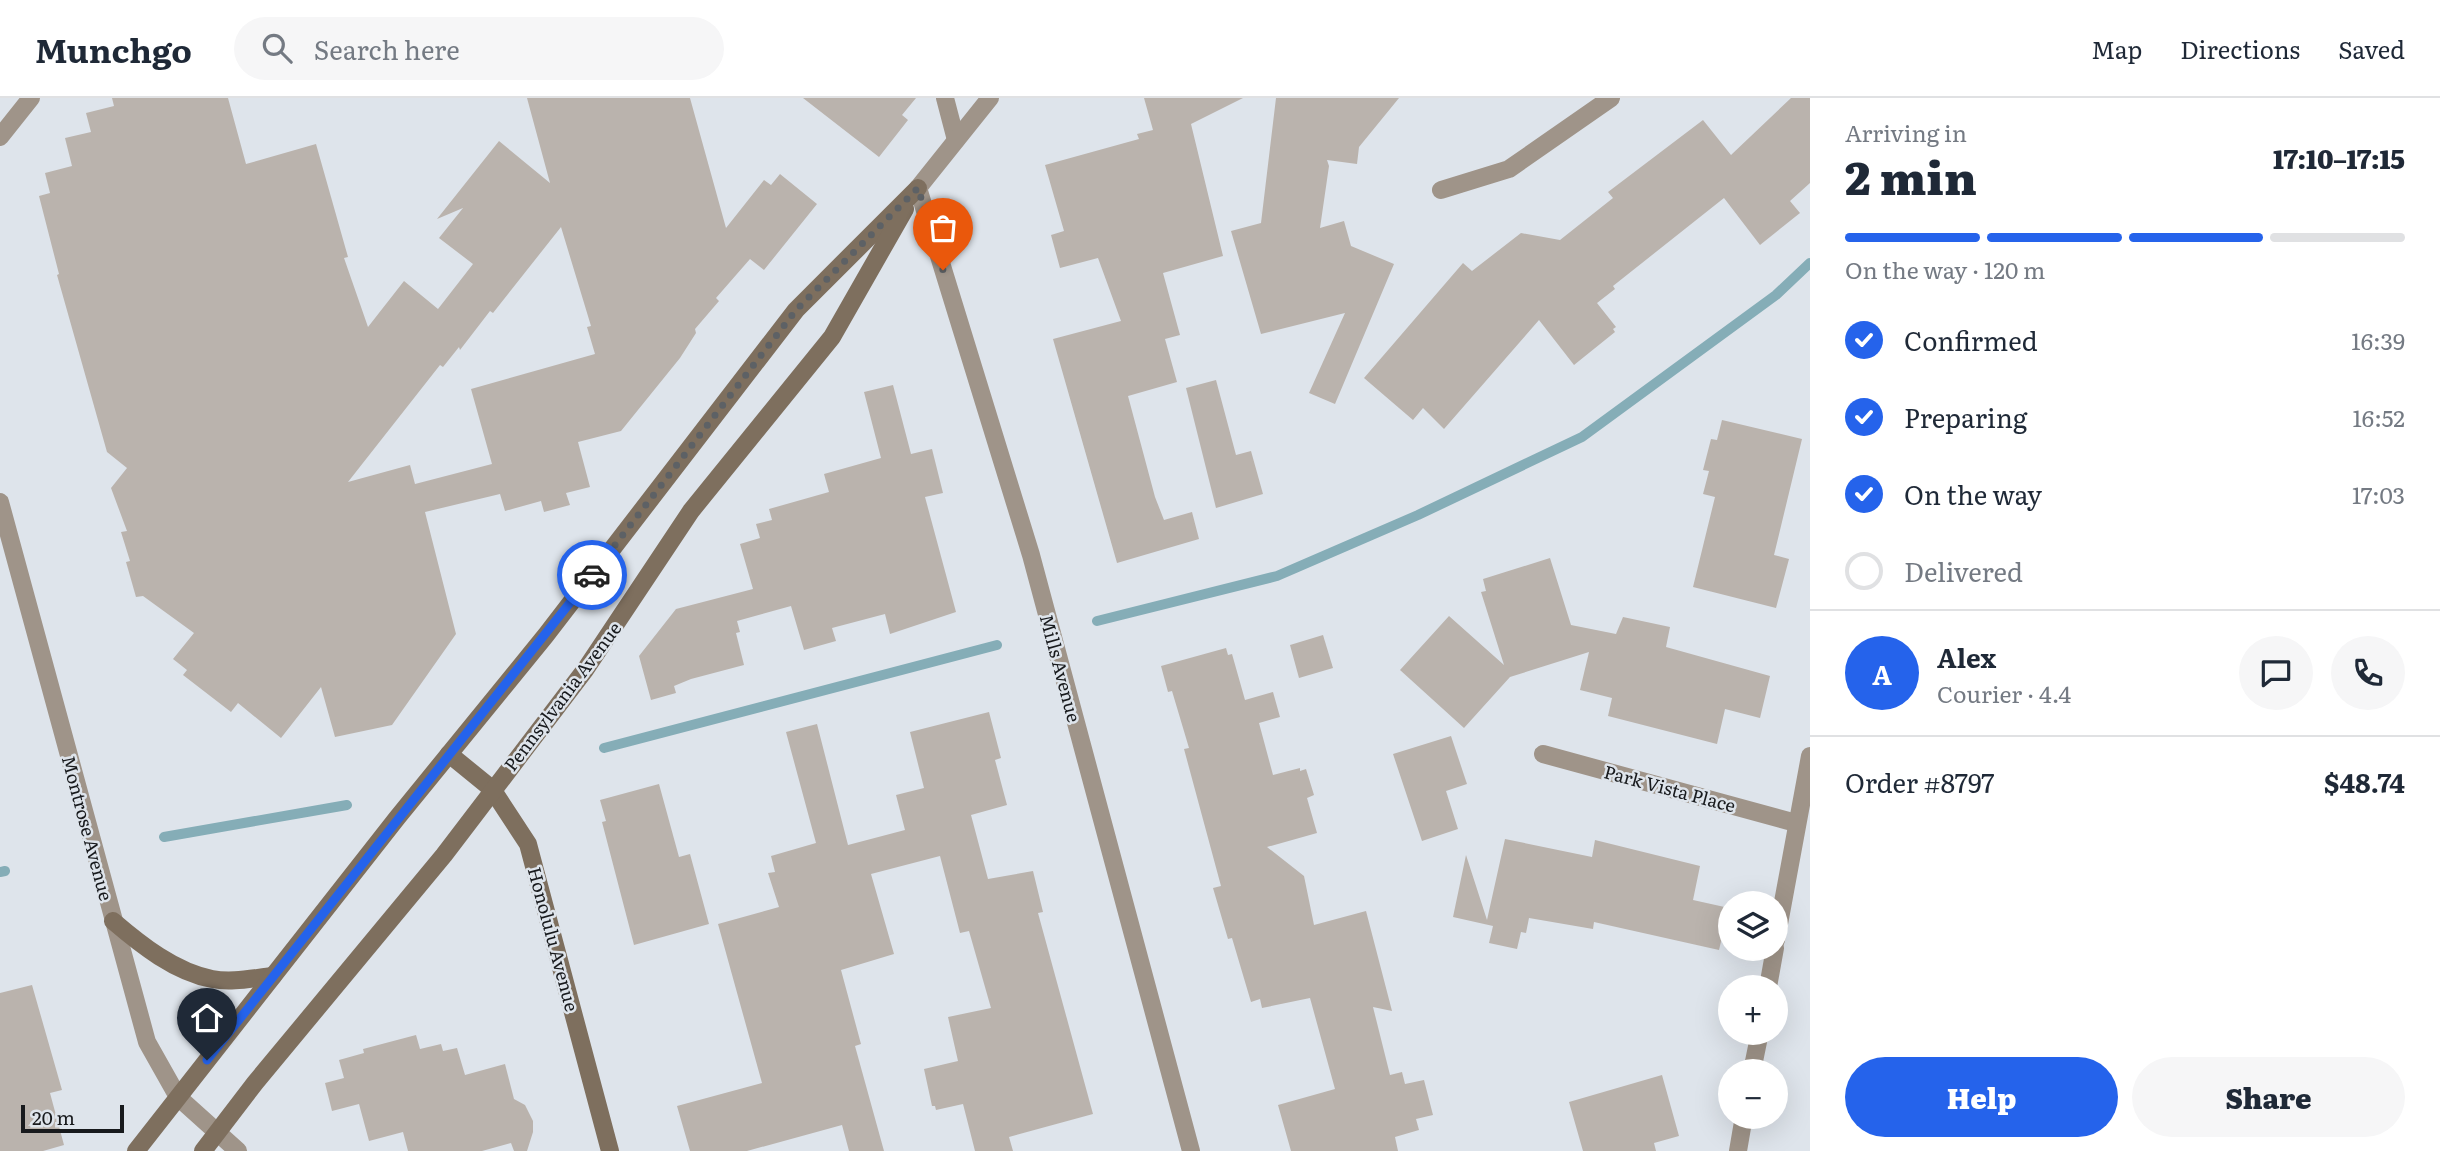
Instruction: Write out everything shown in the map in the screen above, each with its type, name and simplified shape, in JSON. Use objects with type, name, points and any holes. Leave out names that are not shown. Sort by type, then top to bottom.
[{"type":"main road","name":"Pennsylvania Avenue","points":[[136,1151],[546,635],[796,310],[918,188]]},
{"type":"main road","name":"Pennsylvania Avenue","points":[[203,1151],[444,855],[585,670],[691,511],[832,338],[918,188]]},
{"type":"main road","name":"Honolulu Avenue","points":[[449,754],[492,789],[528,844],[610,1151]]},
{"type":"main road","points":[[113,922],[143,947],[174,965],[211,979],[235,980],[273,976]]},
{"type":"street","points":[[0,137],[31,98]]},
{"type":"street","points":[[945,98],[956,139]]},
{"type":"street","name":"Pennsylvania Avenue","points":[[918,188],[990,98]]},
{"type":"street","points":[[1441,190],[1509,169],[1611,98]]},
{"type":"street","name":"Mills Avenue","points":[[918,188],[1031,555],[1191,1151]]},
{"type":"street","name":"Montrose Avenue","points":[[0,502],[146,1042],[177,1097],[238,1151]]},
{"type":"street","name":"Park Vista Place","points":[[1544,754],[1796,823]]},
{"type":"street","points":[[1784,891],[1810,757]]},
{"type":"street","points":[[1738,1151],[1742,1129]]},
{"type":"building","points":[[112,98],[228,98],[246,164],[316,144],[348,257],[344,258],[368,327],[404,281],[438,309],[473,264],[439,238],[463,208],[437,219],[499,141],[550,183],[527,98],[690,98],[726,228],[764,180],[771,185],[780,174],[817,204],[764,270],[750,259],[716,298],[719,301],[695,329],[696,333],[680,358],[621,431],[578,442],[590,487],[566,493],[570,505],[544,512],[541,501],[505,511],[500,494],[425,512],[456,634],[392,725],[335,737],[321,687],[281,738],[238,703],[231,712],[183,675],[187,670],[173,659],[194,633],[143,596],[136,597],[126,562],[130,561],[121,532],[127,531],[111,488],[127,468],[107,452],[57,275],[59,274],[39,196],[50,193],[45,173],[72,166],[65,138],[91,132],[86,113],[114,106]],"holes":[[[561,227],[591,326],[587,327],[595,354],[471,389],[492,464],[415,484],[410,465],[348,482],[440,365],[443,367],[490,311],[493,313]]]},
{"type":"building","points":[[803,98],[916,98],[902,115],[908,120],[879,157]]},
{"type":"building","points":[[1144,98],[1243,98],[1191,124],[1223,256],[1163,273],[1180,335],[1165,339],[1177,382],[1128,396],[1155,497],[1164,520],[1192,512],[1199,539],[1117,563],[1053,339],[1121,321],[1098,258],[1060,268],[1051,235],[1064,231],[1045,165],[1139,139],[1137,134],[1153,130]]},
{"type":"building","points":[[1276,98],[1399,98],[1359,147],[1357,164],[1327,160],[1329,166],[1320,228],[1344,221],[1351,246],[1394,264],[1335,404],[1309,393],[1345,313],[1261,334],[1231,231],[1261,223]]},
{"type":"building","points":[[1791,98],[1810,98],[1810,183],[1790,201],[1800,213],[1760,245],[1724,198],[1613,286],[1615,289],[1597,303],[1616,327],[1613,329],[1615,332],[1574,365],[1539,320],[1444,429],[1423,408],[1413,420],[1364,378],[1463,263],[1472,271],[1521,233],[1560,240],[1613,198],[1608,192],[1703,120],[1731,155]]},
{"type":"building","points":[[1216,380],[1236,455],[1251,451],[1263,494],[1216,508],[1186,388]]},
{"type":"building","points":[[893,385],[911,454],[932,449],[943,493],[925,497],[956,612],[890,634],[885,614],[832,628],[836,641],[804,650],[791,606],[737,621],[740,632],[736,633],[744,665],[691,679],[674,686],[676,693],[651,700],[639,656],[676,609],[753,589],[740,544],[760,538],[756,524],[772,520],[769,509],[829,492],[824,474],[881,458],[864,392]]},
{"type":"building","points":[[1722,420],[1802,439],[1774,555],[1789,559],[1776,608],[1693,587],[1715,497],[1703,494],[1709,471],[1703,470],[1711,439],[1717,440]]},
{"type":"building","points":[[1550,558],[1571,625],[1616,634],[1623,617],[1670,627],[1666,647],[1770,676],[1760,718],[1725,709],[1717,744],[1608,716],[1612,698],[1580,690],[1589,652],[1510,677],[1464,728],[1400,670],[1449,616],[1504,665],[1481,592],[1486,591],[1483,579]]},
{"type":"building","points":[[1323,635],[1333,668],[1299,678],[1290,645]]},
{"type":"building","points":[[1226,648],[1228,655],[1232,654],[1245,700],[1273,692],[1280,717],[1259,723],[1273,775],[1306,769],[1314,795],[1307,798],[1317,833],[1267,847],[1304,876],[1314,925],[1366,911],[1392,1011],[1373,1007],[1390,1075],[1402,1072],[1405,1084],[1424,1080],[1433,1115],[1416,1119],[1419,1130],[1395,1137],[1398,1151],[1291,1151],[1278,1105],[1335,1089],[1310,998],[1262,1008],[1260,999],[1251,1002],[1232,938],[1228,939],[1213,888],[1221,886],[1184,749],[1189,748],[1172,691],[1168,692],[1161,666]]},
{"type":"building","points":[[989,712],[1001,758],[995,760],[1007,805],[971,815],[988,879],[1033,871],[1043,912],[1038,913],[1093,1114],[1009,1137],[1013,1151],[975,1151],[963,1104],[936,1110],[935,1106],[932,1106],[924,1069],[958,1061],[948,1017],[991,1008],[969,931],[960,933],[940,856],[871,874],[894,954],[841,970],[861,1044],[855,1046],[884,1151],[849,1151],[842,1125],[747,1151],[690,1151],[677,1106],[762,1083],[718,924],[779,907],[768,873],[775,872],[771,856],[816,843],[786,732],[817,724],[848,845],[905,830],[896,795],[924,788],[910,732]]},
{"type":"building","points":[[1451,736],[1467,784],[1446,791],[1458,829],[1422,841],[1393,754]]},
{"type":"building","points":[[659,784],[679,857],[690,854],[709,924],[634,945],[602,822],[606,821],[600,800]]},
{"type":"building","points":[[1505,839],[1592,857],[1595,840],[1700,866],[1693,900],[1718,906],[1718,950],[1594,922],[1593,929],[1529,918],[1526,933],[1521,932],[1517,949],[1489,943],[1493,926],[1453,917],[1466,855],[1487,920]]},
{"type":"building","points":[[32,985],[62,1090],[50,1093],[64,1145],[43,1151],[0,1151],[0,993]]},
{"type":"building","points":[[416,1035],[420,1049],[441,1044],[443,1051],[457,1048],[465,1075],[505,1064],[514,1099],[525,1105],[533,1121],[533,1132],[527,1151],[514,1151],[511,1143],[482,1151],[408,1151],[403,1132],[369,1141],[359,1104],[332,1111],[325,1083],[344,1078],[339,1060],[364,1053],[363,1049]]},
{"type":"building","points":[[1662,1075],[1679,1136],[1654,1143],[1656,1151],[1583,1151],[1569,1102]]},
{"type":"waterway","points":[[1097,621],[1277,576],[1418,515],[1582,437],[1776,295],[1810,263]]},
{"type":"waterway","points":[[604,748],[997,645]]},
{"type":"waterway","points":[[164,837],[347,805]]},
{"type":"waterway","points":[[0,872],[5,871]]},
{"type":"way so far","points":[[592,575],[796,310],[918,188],[943,270]]},
{"type":"route","points":[[207,1060],[592,575]]}]
